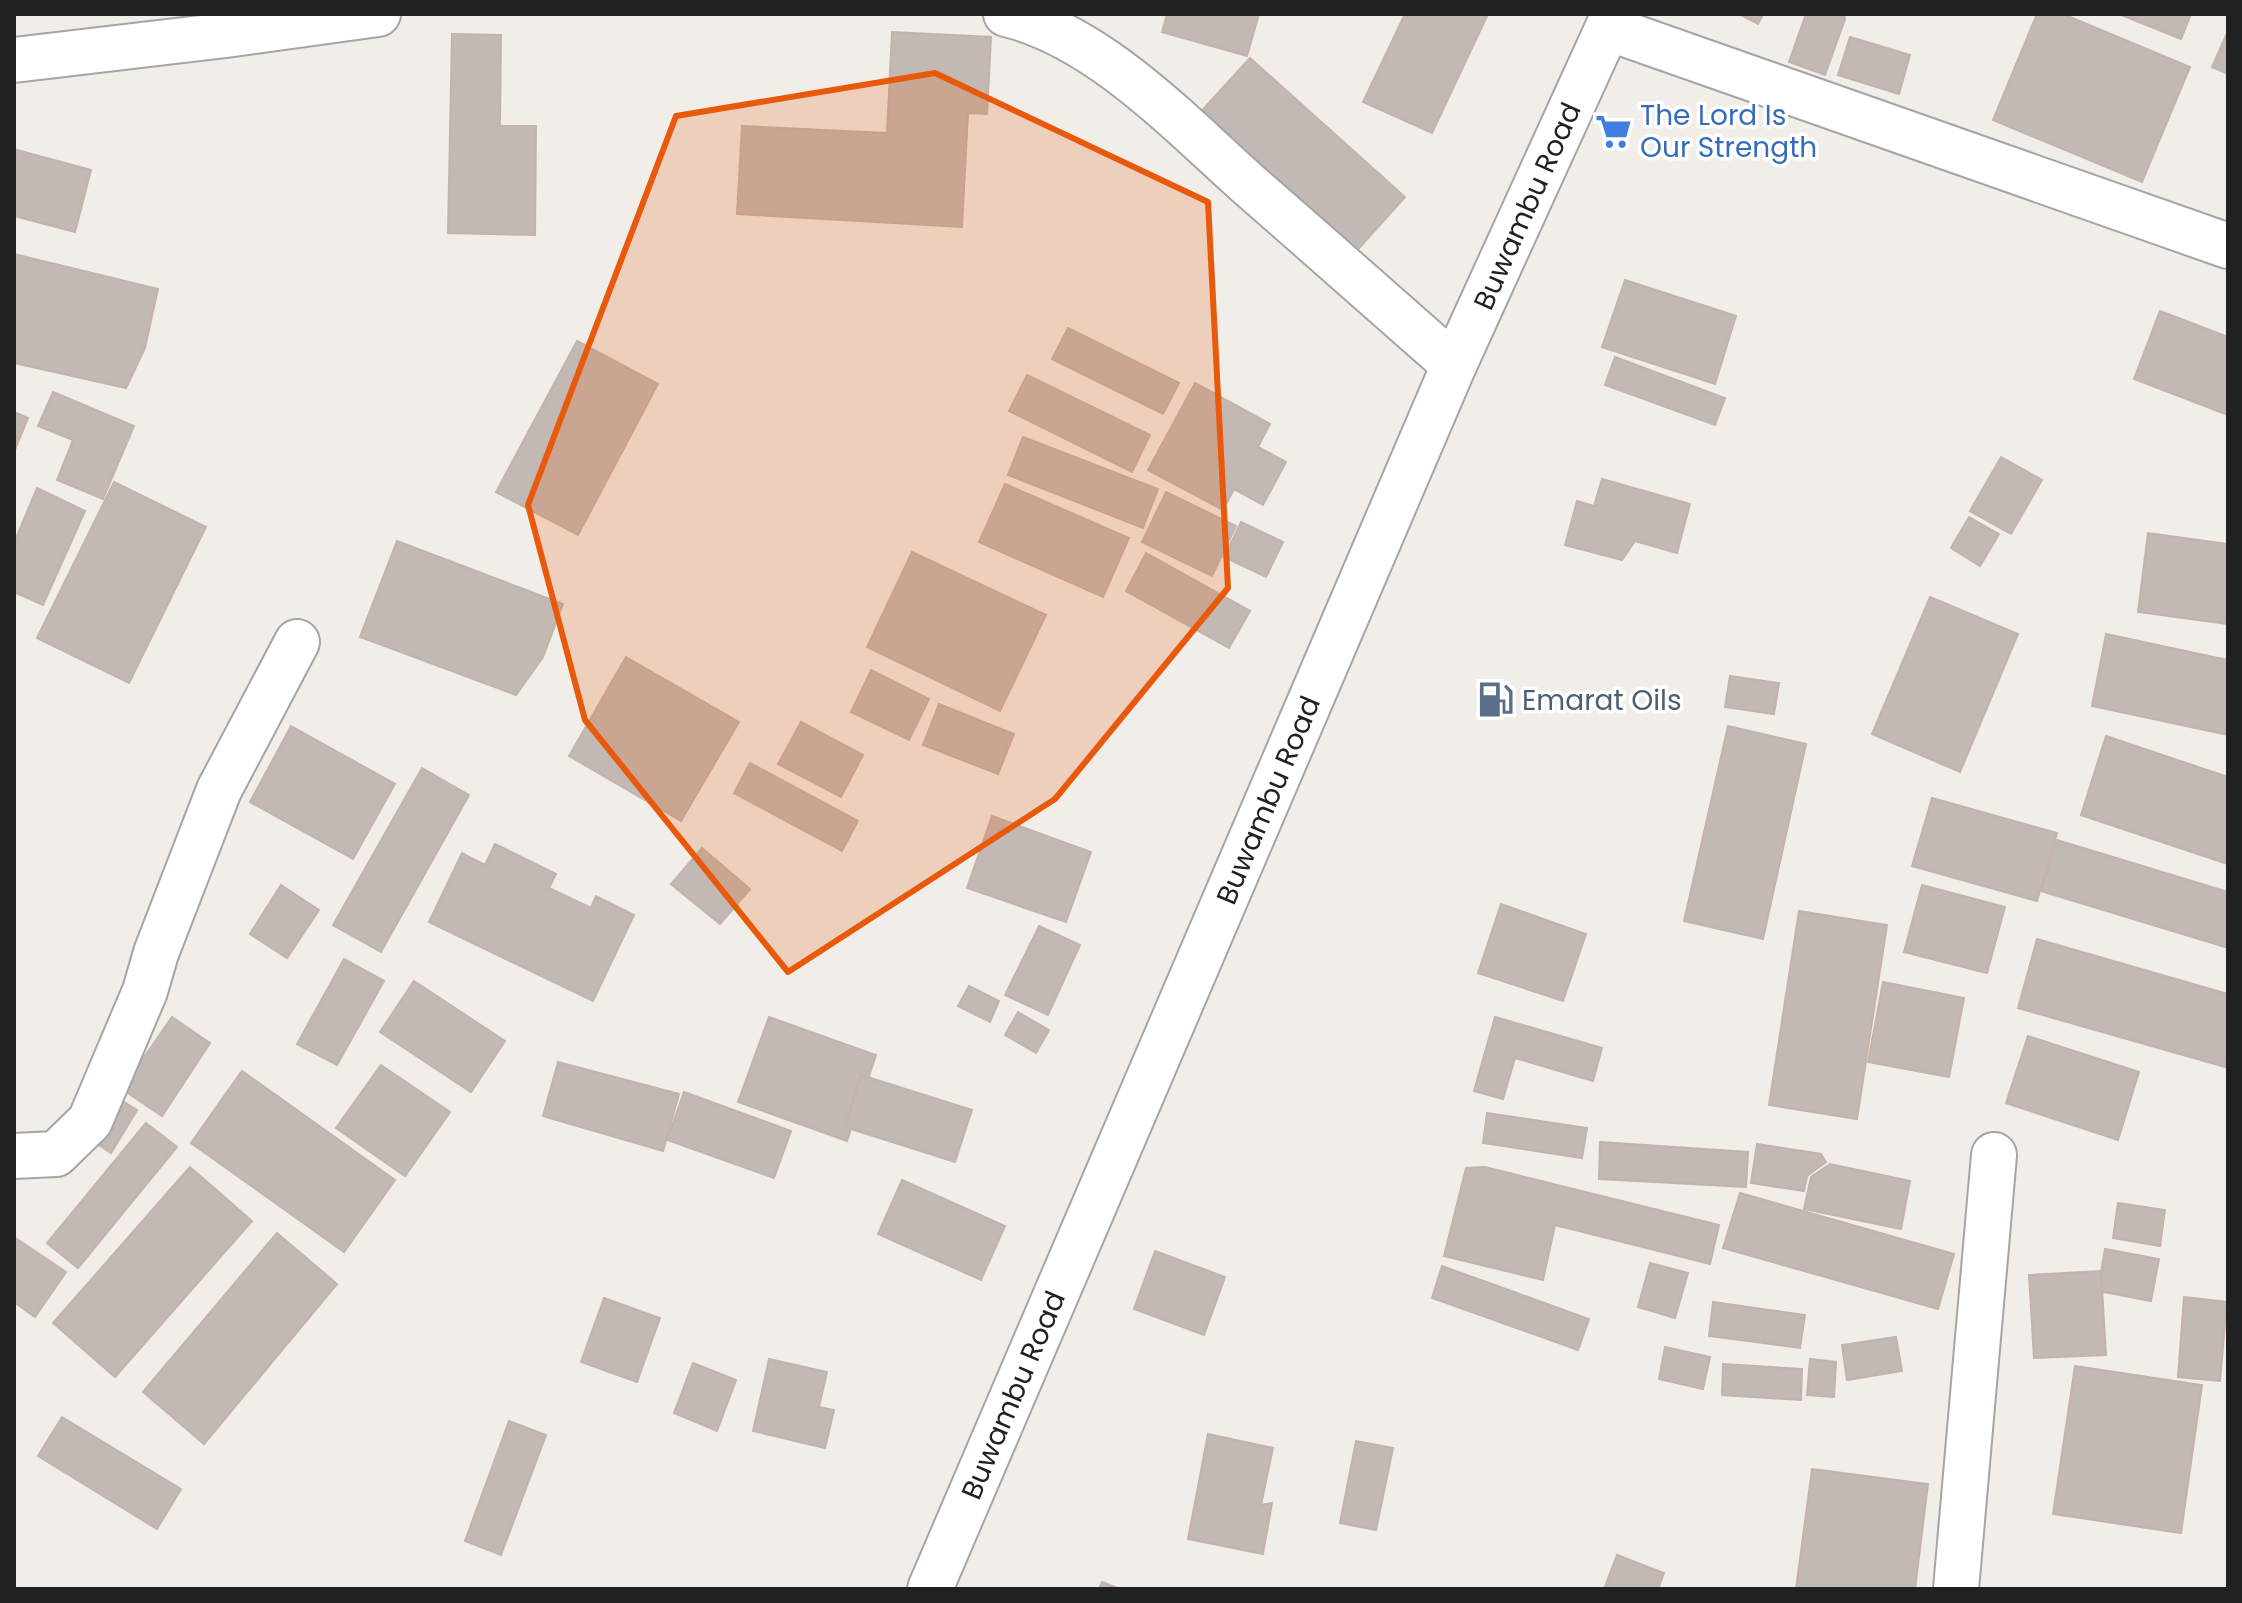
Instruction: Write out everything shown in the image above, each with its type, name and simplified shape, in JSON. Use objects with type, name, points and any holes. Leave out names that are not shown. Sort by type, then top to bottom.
[{"type":"street","points":[[14,60],[378,14]]},
{"type":"street","points":[[1006,14],[1029,20],[1090,51],[1154,100],[1454,365]]},
{"type":"street","points":[[1611,21],[2228,246]]},
{"type":"street","name":"Buwambu Road","points":[[930,1589],[1454,365],[1611,21]]},
{"type":"street","points":[[14,1156],[56,1154],[90,1121],[145,991],[156,953],[219,790],[297,642]]},
{"type":"street","points":[[1956,1589],[1994,1155]]},
{"type":"highlighted area","points":[[935,73],[1208,202],[1228,588],[1055,799],[788,972],[585,720],[528,505],[676,116]]},
{"type":"building","points":[[1167,14],[1259,14],[1247,56],[1162,32]]},
{"type":"building","points":[[1405,14],[1488,14],[1432,133],[1363,102]]},
{"type":"building","points":[[1739,14],[1763,14],[1758,24]]},
{"type":"building","points":[[1806,14],[1844,14],[1845,19],[1825,75],[1789,62]]},
{"type":"building","points":[[2037,14],[2063,14],[2190,67],[2142,182],[1993,120]]},
{"type":"building","points":[[2119,14],[2191,14],[2181,39]]},
{"type":"building","points":[[2228,31],[2228,74],[2212,67]]},
{"type":"building","points":[[892,32],[991,37],[987,114],[968,113],[962,227],[737,214],[742,126],[887,133]]},
{"type":"building","points":[[452,34],[501,35],[500,126],[536,126],[535,235],[448,233]]},
{"type":"building","points":[[1850,37],[1910,55],[1899,94],[1838,75]]},
{"type":"building","points":[[1250,58],[1405,197],[1352,256],[1197,116]]},
{"type":"building","points":[[17,150],[91,170],[75,232],[14,216],[14,163]]},
{"type":"building","points":[[14,254],[158,289],[145,348],[126,388],[14,363]]},
{"type":"building","points":[[1625,280],[1736,316],[1715,384],[1602,347]]},
{"type":"building","points":[[2160,311],[2228,337],[2228,415],[2134,379]]},
{"type":"building","points":[[1068,328],[1179,383],[1163,414],[1052,359]]},
{"type":"building","points":[[577,341],[658,384],[578,535],[496,492]]},
{"type":"building","points":[[1615,357],[1725,398],[1715,425],[1605,385]]},
{"type":"building","points":[[1027,375],[1150,435],[1132,472],[1009,411]]},
{"type":"building","points":[[1195,383],[1270,424],[1258,447],[1286,462],[1263,505],[1234,489],[1223,510],[1148,470]]},
{"type":"building","points":[[53,392],[134,426],[103,499],[57,480],[73,440],[38,426]]},
{"type":"building","points":[[14,412],[28,418],[14,452]]},
{"type":"building","points":[[1023,437],[1158,489],[1143,528],[1008,475]]},
{"type":"building","points":[[2001,457],[2042,480],[2011,534],[1970,511]]},
{"type":"building","points":[[1602,479],[1690,504],[1677,553],[1635,541],[1622,560],[1565,545],[1577,501],[1594,506]]},
{"type":"building","points":[[114,482],[206,527],[129,683],[37,638]]},
{"type":"building","points":[[1005,484],[1129,538],[1103,597],[979,542]]},
{"type":"building","points":[[37,488],[85,511],[43,605],[14,592],[14,543]]},
{"type":"building","points":[[1166,492],[1236,526],[1212,576],[1142,542]]},
{"type":"building","points":[[1969,517],[1999,534],[1980,566],[1951,548]]},
{"type":"building","points":[[1241,522],[1283,542],[1266,577],[1224,557]]},
{"type":"building","points":[[2148,533],[2228,544],[2228,624],[2138,612]]},
{"type":"building","points":[[397,541],[563,604],[543,657],[516,695],[360,637]]},
{"type":"building","points":[[912,552],[1046,615],[1000,711],[867,647]]},
{"type":"building","points":[[1146,553],[1250,611],[1229,648],[1126,591]]},
{"type":"building","points":[[1930,597],[2018,634],[1960,772],[1872,734]]},
{"type":"building","points":[[2106,634],[2228,660],[2228,735],[2092,706]]},
{"type":"building","points":[[626,657],[739,722],[681,821],[569,756]]},
{"type":"building","points":[[871,670],[929,699],[909,740],[851,712]]},
{"type":"building","points":[[1730,676],[1779,683],[1774,714],[1725,707]]},
{"type":"building","points":[[939,704],[1014,734],[998,774],[923,745]]},
{"type":"building","points":[[801,722],[863,755],[841,797],[778,764]]},
{"type":"building","points":[[291,726],[395,784],[353,859],[250,802]]},
{"type":"building","points":[[1728,726],[1806,744],[1763,939],[1684,921]]},
{"type":"building","points":[[2106,736],[2228,777],[2228,864],[2081,815]]},
{"type":"building","points":[[750,763],[858,821],[842,851],[734,793]]},
{"type":"building","points":[[422,768],[469,795],[381,952],[333,925]]},
{"type":"building","points":[[1932,798],[2057,833],[2037,901],[1912,866]]},
{"type":"building","points":[[992,816],[1091,852],[1066,922],[967,888]]},
{"type":"building","points":[[2057,840],[2228,892],[2228,948],[2041,891]]},
{"type":"building","points":[[495,844],[556,874],[549,888],[591,908],[596,896],[634,915],[593,1001],[429,922],[462,853],[485,865]]},
{"type":"building","points":[[702,848],[750,889],[720,924],[671,884]]},
{"type":"building","points":[[281,885],[319,910],[287,958],[250,934]]},
{"type":"building","points":[[1922,885],[2005,907],[1987,973],[1904,952]]},
{"type":"building","points":[[1501,904],[1586,934],[1563,1001],[1478,973]]},
{"type":"building","points":[[1799,911],[1887,925],[1857,1119],[1769,1105]]},
{"type":"building","points":[[1039,926],[1080,945],[1048,1015],[1005,995]]},
{"type":"building","points":[[2037,939],[2228,994],[2228,1055],[2225,1067],[2018,1008]]},
{"type":"building","points":[[344,959],[384,981],[337,1065],[297,1044]]},
{"type":"building","points":[[414,981],[505,1041],[471,1092],[380,1032]]},
{"type":"building","points":[[1883,982],[1964,998],[1949,1077],[1868,1062]]},
{"type":"building","points":[[969,986],[999,1001],[990,1022],[958,1006]]},
{"type":"building","points":[[1018,1012],[1049,1030],[1036,1053],[1005,1035]]},
{"type":"building","points":[[172,1017],[210,1043],[162,1116],[122,1089]]},
{"type":"building","points":[[769,1017],[876,1055],[847,1141],[738,1102]]},
{"type":"building","points":[[1495,1017],[1602,1048],[1593,1081],[1515,1058],[1503,1099],[1474,1091]]},
{"type":"building","points":[[2028,1036],[2139,1072],[2118,1140],[2006,1103]]},
{"type":"building","points":[[558,1062],[679,1094],[663,1151],[543,1116]]},
{"type":"building","points":[[381,1065],[450,1112],[405,1176],[336,1128]]},
{"type":"building","points":[[242,1071],[395,1180],[344,1252],[191,1143]]},
{"type":"building","points":[[861,1075],[972,1110],[955,1162],[845,1127]]},
{"type":"building","points":[[684,1092],[791,1131],[774,1178],[667,1140]]},
{"type":"building","points":[[116,1097],[137,1110],[111,1153],[90,1139]]},
{"type":"building","points":[[1487,1113],[1587,1128],[1582,1158],[1483,1143]]},
{"type":"building","points":[[146,1123],[177,1147],[78,1268],[47,1243]]},
{"type":"building","points":[[1600,1142],[1748,1152],[1746,1187],[1599,1179]]},
{"type":"building","points":[[1757,1144],[1821,1154],[1826,1162],[1807,1176],[1804,1191],[1751,1183]]},
{"type":"building","points":[[1830,1164],[1910,1181],[1901,1229],[1804,1209],[1811,1177]]},
{"type":"building","points":[[190,1167],[252,1221],[115,1377],[53,1323]]},
{"type":"building","points":[[1485,1167],[1719,1225],[1710,1264],[1555,1225],[1543,1280],[1444,1256],[1466,1168]]},
{"type":"building","points":[[902,1180],[1005,1226],[981,1280],[878,1234]]},
{"type":"building","points":[[1740,1193],[1954,1254],[1938,1309],[1723,1248]]},
{"type":"building","points":[[2118,1203],[2165,1210],[2160,1246],[2113,1238]]},
{"type":"building","points":[[277,1233],[337,1284],[204,1444],[143,1392]]},
{"type":"building","points":[[14,1237],[66,1272],[35,1317],[14,1302]]},
{"type":"building","points":[[2105,1249],[2159,1259],[2151,1301],[2098,1291]]},
{"type":"building","points":[[1155,1251],[1225,1277],[1204,1335],[1134,1309]]},
{"type":"building","points":[[1650,1263],[1688,1273],[1675,1318],[1638,1307]]},
{"type":"building","points":[[1442,1266],[1589,1319],[1578,1350],[1432,1298]]},
{"type":"building","points":[[2101,1271],[2106,1355],[2034,1358],[2029,1275]]},
{"type":"building","points":[[2184,1297],[2227,1302],[2220,1381],[2178,1377]]},
{"type":"building","points":[[604,1298],[660,1318],[637,1382],[581,1362]]},
{"type":"building","points":[[1713,1302],[1805,1315],[1800,1348],[1709,1336]]},
{"type":"building","points":[[1896,1337],[1902,1371],[1847,1380],[1842,1345]]},
{"type":"building","points":[[1665,1347],[1710,1357],[1703,1389],[1659,1379]]},
{"type":"building","points":[[769,1359],[827,1372],[819,1407],[834,1410],[825,1448],[753,1431]]},
{"type":"building","points":[[1810,1359],[1836,1362],[1834,1397],[1807,1395]]},
{"type":"building","points":[[693,1363],[736,1380],[717,1431],[674,1413]]},
{"type":"building","points":[[1723,1364],[1802,1369],[1801,1400],[1722,1395]]},
{"type":"building","points":[[2075,1366],[2202,1385],[2181,1533],[2053,1514]]},
{"type":"building","points":[[62,1417],[181,1489],[157,1529],[38,1456]]},
{"type":"building","points":[[509,1421],[546,1435],[501,1555],[465,1541]]},
{"type":"building","points":[[1208,1434],[1273,1448],[1261,1505],[1272,1503],[1263,1554],[1188,1539]]},
{"type":"building","points":[[1356,1441],[1393,1448],[1376,1530],[1340,1523]]},
{"type":"building","points":[[1812,1469],[1928,1484],[1915,1589],[1796,1589]]},
{"type":"building","points":[[1617,1555],[1664,1573],[1658,1589],[1604,1589]]},
{"type":"building","points":[[1102,1582],[1120,1589],[1099,1589]]},
{"type":"place","name":"The Lord Is Our Strength","points":[[1614,131]]},
{"type":"place","name":"Emarat Oils","points":[[1496,700]]}]
